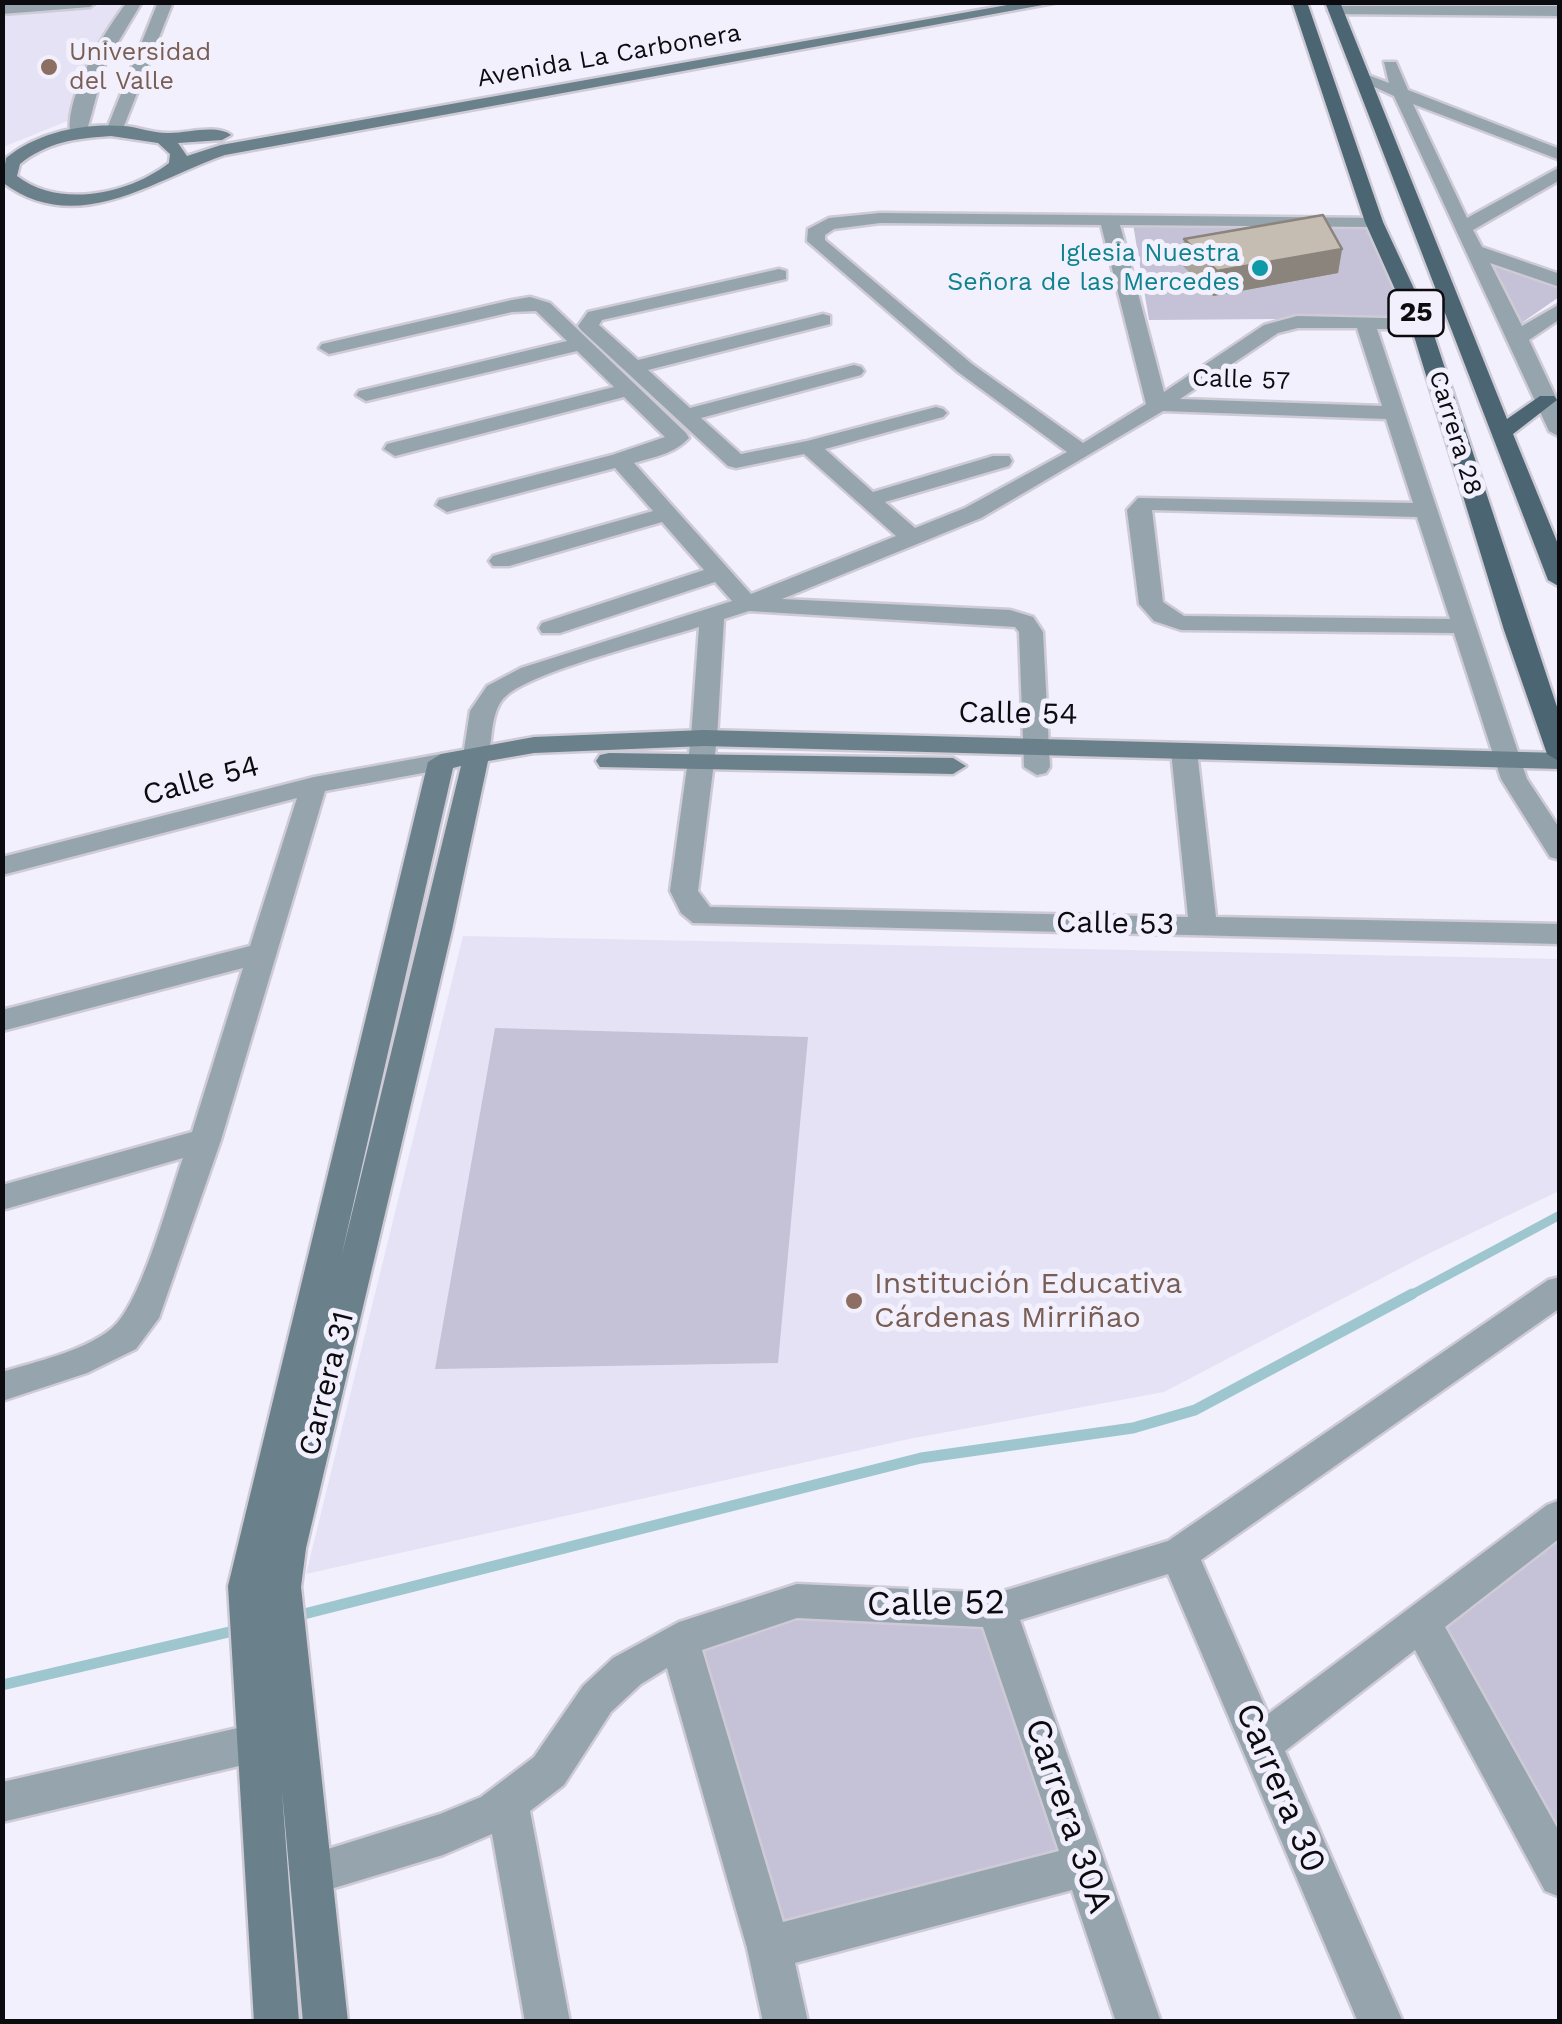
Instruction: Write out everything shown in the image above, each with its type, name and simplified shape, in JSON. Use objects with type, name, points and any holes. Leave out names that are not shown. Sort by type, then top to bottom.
[{"type":"main road","name":"Carrera 28","points":[[1295,6],[1346,132],[1374,222],[1420,323],[1560,757]]},
{"type":"main road","name":"Carrera 28","points":[[1336,12],[1560,580]]},
{"type":"main road","points":[[1502,432],[1553,402]]},
{"type":"street","points":[[2,10],[90,2]]},
{"type":"street","points":[[76,134],[86,91],[117,23],[134,2]]},
{"type":"street","points":[[114,131],[166,2]]},
{"type":"street","name":"Avenida La Carbonera","points":[[7,164],[30,148],[76,134],[114,131],[164,140],[231,134],[979,2]]},
{"type":"street","name":"Avenida La Carbonera","points":[[25,191],[64,198],[112,195],[154,182],[177,165],[221,150],[1052,2]]},
{"type":"street","points":[[1336,12],[1560,11]]},
{"type":"street","points":[[1390,65],[1472,250],[1553,402],[1560,431]]},
{"type":"street","points":[[1365,79],[1560,170]]},
{"type":"street","points":[[1404,100],[1560,154]]},
{"type":"street","points":[[164,140],[179,154],[177,165]]},
{"type":"street","points":[[7,164],[8,178],[25,191]]},
{"type":"street","points":[[1462,229],[1560,170]]},
{"type":"street","points":[[2,191],[25,191]]},
{"type":"street","points":[[1080,452],[965,368],[829,254],[816,241],[815,234],[829,224],[867,218],[1374,222]]},
{"type":"street","name":"Calle 57","points":[[1109,220],[1158,405],[1394,413]]},
{"type":"street","points":[[1472,250],[1560,282]]},
{"type":"street","points":[[780,275],[596,316],[588,326],[736,461],[809,447],[936,413]]},
{"type":"street","points":[[329,348],[530,303],[543,306],[678,438],[676,443],[620,460],[447,505]]},
{"type":"street","points":[[1518,336],[1560,310]]},
{"type":"street","points":[[636,367],[823,320]]},
{"type":"street","name":"Carrera 28","points":[[1364,322],[1511,769],[1560,851]]},
{"type":"street","points":[[476,756],[483,712],[496,691],[530,674],[747,604],[973,513],[1158,405],[1282,324],[1420,323]]},
{"type":"street","points":[[366,395],[581,344]]},
{"type":"street","points":[[687,415],[854,371]]},
{"type":"street","points":[[395,449],[627,390]]},
{"type":"street","points":[[809,447],[913,539]]},
{"type":"street","points":[[620,460],[747,604],[1010,617],[1024,622],[1031,632],[1036,757]]},
{"type":"street","points":[[872,499],[1002,461]]},
{"type":"street","points":[[1424,510],[1146,503],[1138,510],[1152,604],[1162,616],[1181,622],[1466,626]]},
{"type":"street","points":[[501,561],[666,514]]},
{"type":"street","points":[[551,628],[719,574]]},
{"type":"street","points":[[702,750],[712,616]]},
{"type":"street","name":"Calle 54","points":[[2,866],[314,785],[476,756],[534,761],[702,750],[1185,760],[1511,769],[1560,780]]},
{"type":"street","name":"Calle 53","points":[[702,750],[684,891],[691,906],[703,916],[1560,934]]},
{"type":"street","name":"Carrera 31","points":[[326,2022],[297,1734],[272,1666],[265,1596],[287,1548],[438,930],[476,756]]},
{"type":"street","name":"Calle 54","points":[[1511,769],[1560,757]]},
{"type":"street","points":[[1185,760],[1203,925]]},
{"type":"street","name":"Carrera 31","points":[[265,1596],[247,1586],[441,762]]},
{"type":"street","points":[[2,1387],[74,1364],[124,1339],[147,1308],[205,1140],[314,785]]},
{"type":"street","points":[[2,1021],[262,953]]},
{"type":"street","points":[[2,1198],[205,1140]]},
{"type":"street","name":"Calle 52","points":[[311,1874],[444,1834],[507,1802],[549,1770],[597,1699],[627,1671],[678,1640],[797,1601],[997,1610],[1179,1554],[1560,1290]]},
{"type":"street","points":[[1261,1744],[1560,1516]]},
{"type":"street","name":"Carrera 30","points":[[1179,1554],[1380,2022]]},
{"type":"street","name":"Carrera 30A","points":[[997,1610],[1139,2022]]},
{"type":"street","points":[[1421,1622],[1560,1876]]},
{"type":"street","points":[[678,1640],[769,1948],[786,2022]]},
{"type":"street","name":"Carrera 31","points":[[272,1666],[256,1743],[277,2022]]},
{"type":"street","points":[[2,1802],[297,1734]]},
{"type":"street","points":[[507,1802],[548,2022]]},
{"type":"street","points":[[769,1948],[1085,1865]]},
{"type":"shaded area","name":"Universidad del Valle","points":[[125,3],[70,120],[3,147],[3,14]]},
{"type":"shaded area","points":[[1133,224],[1367,228],[1408,318],[1149,320]]},
{"type":"shaded area","points":[[1488,261],[1559,285],[1559,297],[1520,324]]},
{"type":"shaded area","name":"Institución Educativa Cárdenas Mirriñao","points":[[463,936],[1559,959],[1559,1191],[1428,1254],[1164,1392],[909,1439],[306,1574]]},
{"type":"shaded area","points":[[495,1028],[808,1037],[778,1363],[435,1369]]},
{"type":"shaded area","points":[[1559,1520],[1559,1876],[1421,1622]]},
{"type":"shaded area","points":[[797,1601],[997,1610],[1085,1865],[769,1945],[679,1640]]},
{"type":"building","points":[[1323,215],[1342,249],[1217,271],[1184,239]]},
{"type":"waterway","points":[[1407,1297],[1560,1215]]},
{"type":"waterway","points":[[296,1616],[921,1458],[1133,1428],[1195,1410],[1412,1294]]},
{"type":"waterway","points":[[2,1685],[242,1629]]},
{"type":"place","name":"Universidad del Valle","points":[[49,67]]},
{"type":"place","name":"Iglesia Nuestra Señora de las Mercedes","points":[[1260,268]]},
{"type":"place","name":"Institución Educativa Cárdenas Mirriñao","points":[[854,1301]]}]
